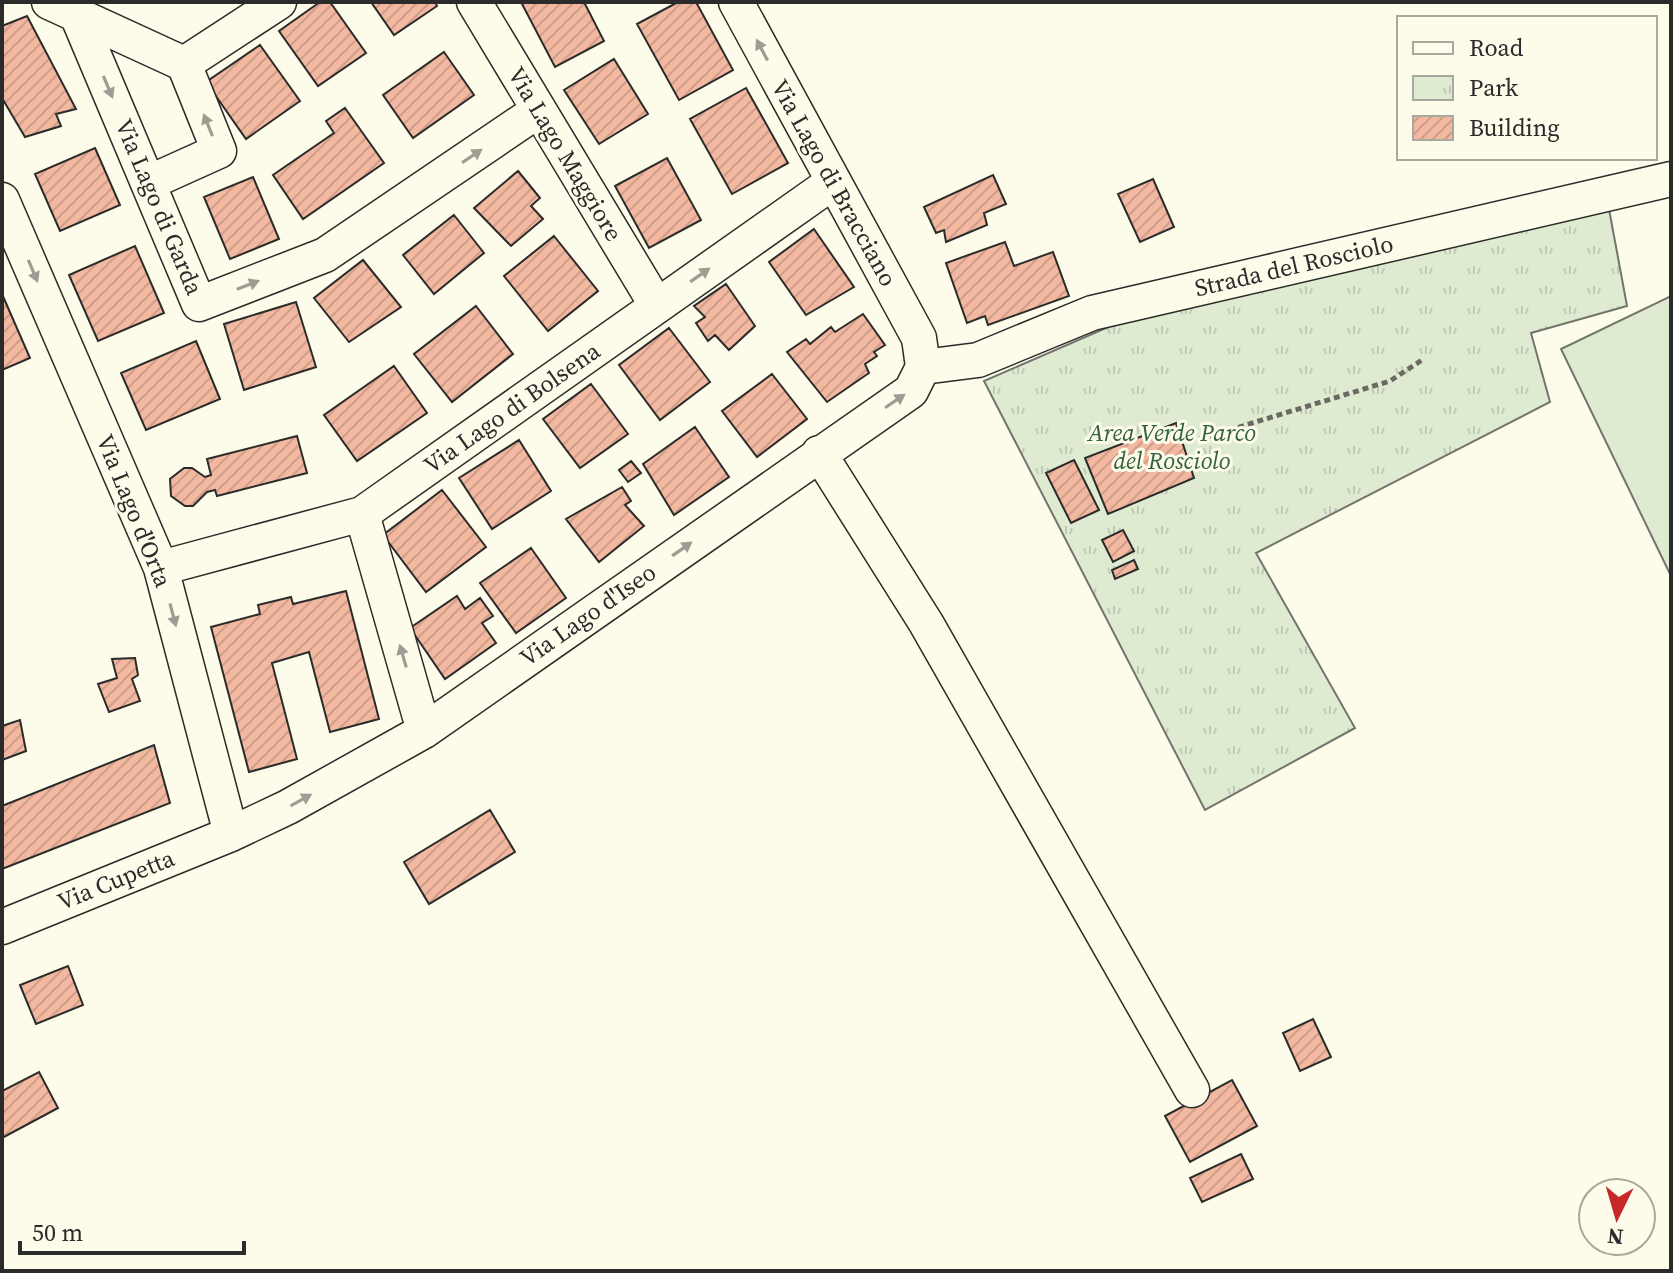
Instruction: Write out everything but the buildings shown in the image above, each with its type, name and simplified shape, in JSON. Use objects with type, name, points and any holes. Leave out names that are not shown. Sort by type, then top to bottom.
[{"type":"street","points":[[184,64],[279,2]]},
{"type":"street","name":"Via Lago Maggiore","points":[[474,2],[657,306]]},
{"type":"street","name":"Via Lago di Bracciano","points":[[736,2],[919,338],[923,367]]},
{"type":"street","points":[[63,9],[184,64],[219,151],[148,183]]},
{"type":"street","name":"Via Lago di Garda","points":[[63,9],[148,183],[199,304],[325,255],[539,110]]},
{"type":"street","name":"Strada del Rosciolo","points":[[923,367],[978,360],[1092,313],[1671,179]]},
{"type":"street","name":"Via Lago di Bolsena","points":[[161,568],[362,514],[833,182]]},
{"type":"street","name":"Via Lago d'Orta","points":[[2,200],[161,568],[231,834]]},
{"type":"street","name":"Via Lago d'Iseo","points":[[231,834],[288,807],[424,731],[911,391],[923,367]]},
{"type":"street","points":[[819,453],[926,623],[1192,1090]]},
{"type":"street","points":[[362,514],[424,731]]},
{"type":"street","name":"Via Cupetta","points":[[2,927],[231,834]]},
{"type":"path","points":[[1200,439],[1390,381],[1422,360]]},
{"type":"green space","name":"Area Verde Parco del Rosciolo","points":[[1609,209],[1627,306],[1531,333],[1550,402],[1256,553],[1355,728],[1205,810],[984,381],[1129,318]]},
{"type":"green space","points":[[1671,296],[1671,576],[1561,349]]}]
